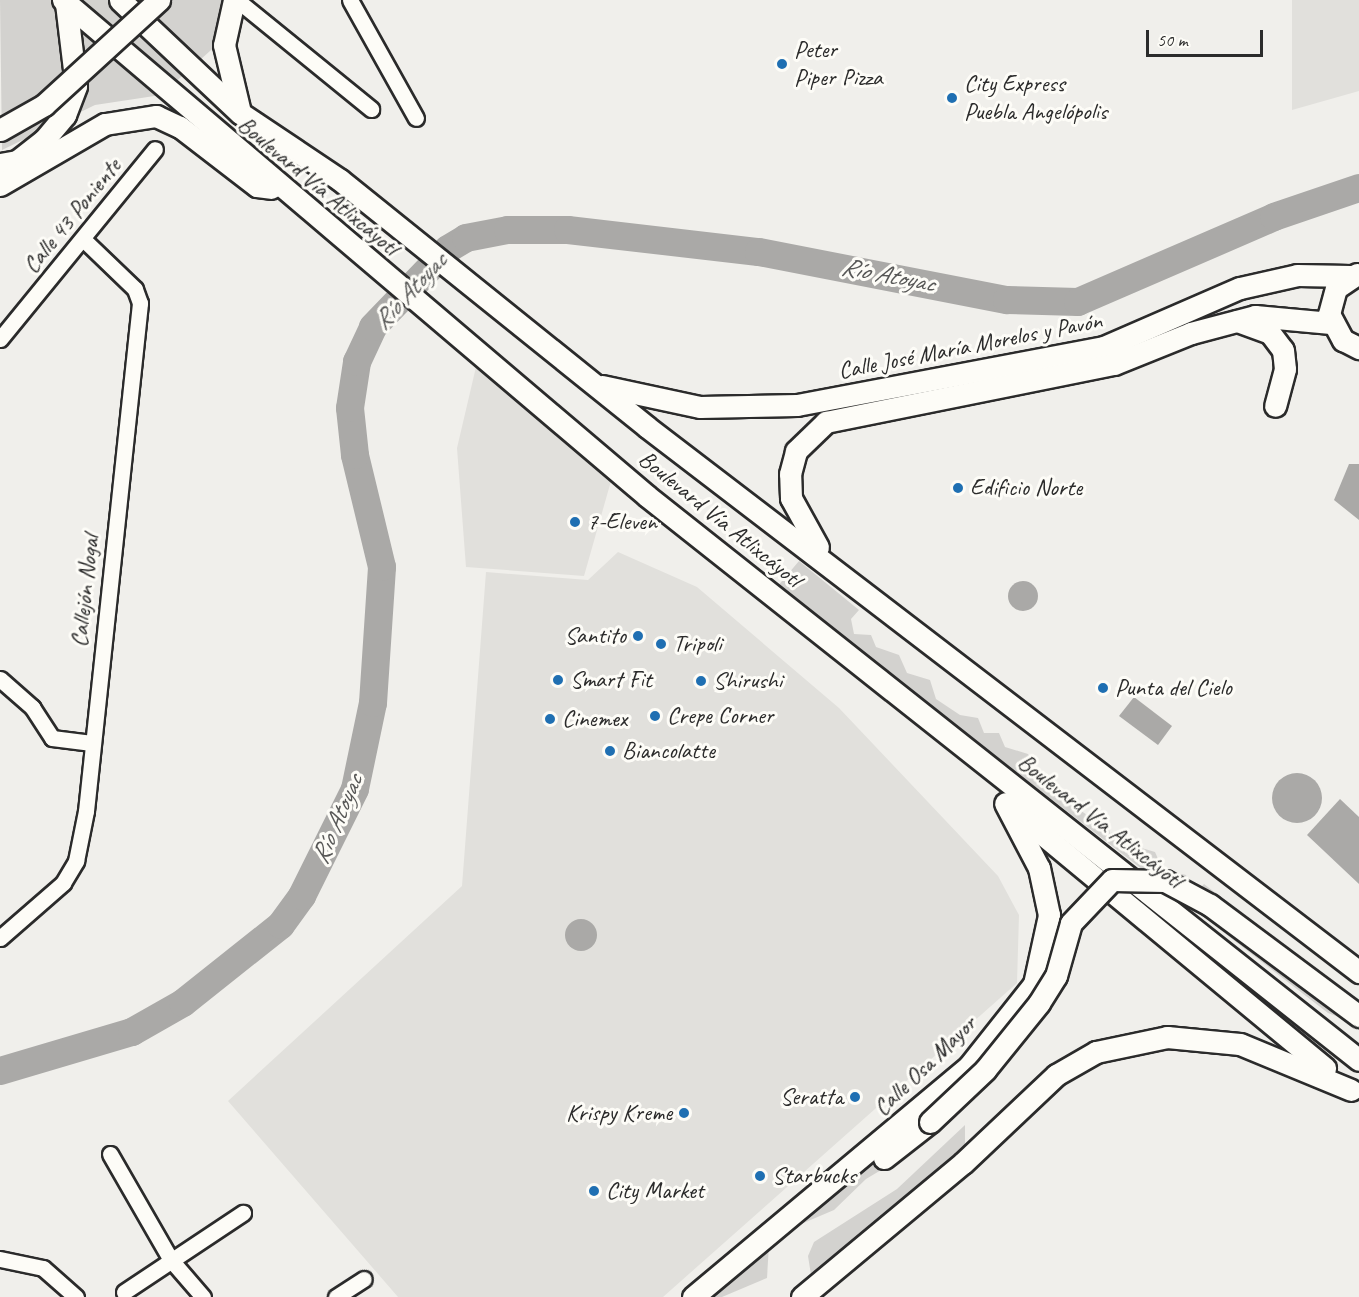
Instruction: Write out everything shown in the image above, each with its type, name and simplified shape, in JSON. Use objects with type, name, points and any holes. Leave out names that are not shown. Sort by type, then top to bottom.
[{"type":"main road","name":"Boulevard Vía Atlixcáyotl","points":[[120,0],[240,113],[340,180],[470,288],[591,383],[826,560],[1359,972]]},
{"type":"main road","points":[[0,130],[44,105],[159,0]]},
{"type":"main road","points":[[235,0],[224,45],[240,113]]},
{"type":"main road","name":"Boulevard Vía Atlixcáyotl","points":[[64,1],[279,188],[647,496],[1359,1060]]},
{"type":"main road","points":[[0,164],[16,161],[44,140],[65,115],[76,86],[64,1]]},
{"type":"main road","points":[[0,185],[105,124],[156,116],[180,127],[257,186],[279,188]]},
{"type":"main road","name":"Calle José María Morelos y Pavón","points":[[591,383],[700,407],[797,405],[1104,347],[1240,288],[1297,275],[1354,275]]},
{"type":"main road","points":[[1354,275],[1332,296],[1331,323],[1343,340],[1359,348]]},
{"type":"main road","name":"Calle José María Morelos y Pavón","points":[[826,560],[791,498],[790,474],[796,451],[826,422],[1114,364],[1234,320],[1274,316],[1331,323]]},
{"type":"main road","points":[[1234,320],[1270,333],[1283,350],[1285,369],[1275,406]]},
{"type":"main road","points":[[974,754],[1005,803],[1355,1094]]},
{"type":"main road","name":"Calle Osa Mayor","points":[[693,1297],[826,1189],[969,1066],[1034,984],[1049,915],[1039,868],[1005,803]]},
{"type":"main road","points":[[826,1189],[861,1175],[930,1122],[985,1070],[1039,1003],[1056,976],[1071,923],[1112,880],[1165,880],[1210,905],[1359,1016]]},
{"type":"main road","points":[[802,1297],[963,1163],[1056,1075],[1096,1052],[1167,1037],[1240,1044],[1355,1094]]},
{"type":"street","points":[[235,0],[371,109]]},
{"type":"street","points":[[350,0],[416,118]]},
{"type":"street","name":"Calle 43 Poniente","points":[[0,339],[154,149]]},
{"type":"street","name":"Callejón Nogal","points":[[3,928],[63,883],[76,861],[92,743],[140,303],[135,289],[83,239]]},
{"type":"street","points":[[0,679],[32,707],[52,738],[92,743]]},
{"type":"street","points":[[110,1154],[171,1260],[203,1297]]},
{"type":"street","points":[[123,1292],[243,1213]]},
{"type":"street","points":[[0,1259],[44,1268],[76,1297]]},
{"type":"street","points":[[336,1297],[364,1279]]},
{"type":"shaded area","points":[[0,0],[227,0],[220,42],[161,95],[95,105],[2,150]]},
{"type":"shaded area","points":[[1292,0],[1359,0],[1359,91],[1292,110]]},
{"type":"shaded area","points":[[476,367],[611,481],[584,576],[466,567],[457,448]]},
{"type":"shaded area","points":[[1349,464],[1359,464],[1359,520],[1334,500]]},
{"type":"shaded area","points":[[618,552],[697,587],[839,708],[998,876],[1019,915],[1017,983],[663,1297],[398,1297],[228,1101],[462,886],[486,572],[588,580]]},
{"type":"shaded area","points":[[799,561],[859,610],[851,619],[854,634],[871,635],[876,647],[899,655],[907,673],[930,680],[936,699],[960,715],[978,718],[984,733],[999,733],[1005,747],[1028,754],[1037,774],[1055,778],[1064,799],[1087,815],[1105,816],[1110,833],[1125,830],[1135,846],[1155,852],[1163,870],[1186,875],[1193,897],[1204,884],[1359,1005],[1352,1022],[1328,1013],[777,587]]},
{"type":"shaded area","points":[[1023,581],[1034,585],[1038,596],[1034,607],[1023,611],[1012,607],[1008,596],[1012,585]]},
{"type":"shaded area","points":[[1134,697],[1172,726],[1158,745],[1119,716]]},
{"type":"shaded area","points":[[1292,773],[1302,773],[1315,780],[1322,793],[1322,803],[1315,816],[1302,823],[1292,823],[1283,819],[1276,812],[1272,803],[1272,793],[1276,784],[1283,777]]},
{"type":"shaded area","points":[[1340,799],[1359,817],[1359,884],[1307,835]]},
{"type":"shaded area","points":[[581,919],[593,923],[597,935],[593,947],[581,951],[569,947],[565,935],[569,923]]},
{"type":"shaded area","points":[[954,1104],[960,1108],[923,1145],[866,1179],[834,1210],[780,1233],[931,1106]]},
{"type":"shaded area","points":[[965,1125],[965,1145],[811,1275],[808,1256],[814,1242],[897,1189]]},
{"type":"shaded area","points":[[769,1244],[767,1278],[722,1297],[707,1297]]},
{"type":"waterway","name":"Río Atoyac","points":[[0,1071],[132,1032],[183,1003],[281,925],[302,896],[355,789],[373,703],[382,567],[355,455],[350,408],[357,362],[373,327],[448,249],[466,238],[508,230],[568,230],[759,252],[1007,300],[1078,302],[1274,217],[1359,188]]},
{"type":"place","name":"Peter Piper Pizza","points":[[782,64]]},
{"type":"place","name":"City Express Puebla Angelópolis","points":[[952,98]]},
{"type":"place","name":"Edificio Norte","points":[[958,488]]},
{"type":"place","name":"7-Eleven","points":[[575,522]]},
{"type":"place","name":"Santito","points":[[638,636]]},
{"type":"place","name":"Tripoli","points":[[661,644]]},
{"type":"place","name":"Smart Fit","points":[[558,680]]},
{"type":"place","name":"Shirushi","points":[[701,681]]},
{"type":"place","name":"Punta del Cielo","points":[[1103,688]]},
{"type":"place","name":"Crepe Corner","points":[[655,716]]},
{"type":"place","name":"Cinemex","points":[[550,719]]},
{"type":"place","name":"Biancolatte","points":[[610,751]]},
{"type":"place","name":"Seratta","points":[[855,1097]]},
{"type":"place","name":"Krispy Kreme","points":[[684,1113]]},
{"type":"place","name":"Starbucks","points":[[760,1176]]},
{"type":"place","name":"City Market","points":[[594,1191]]}]
